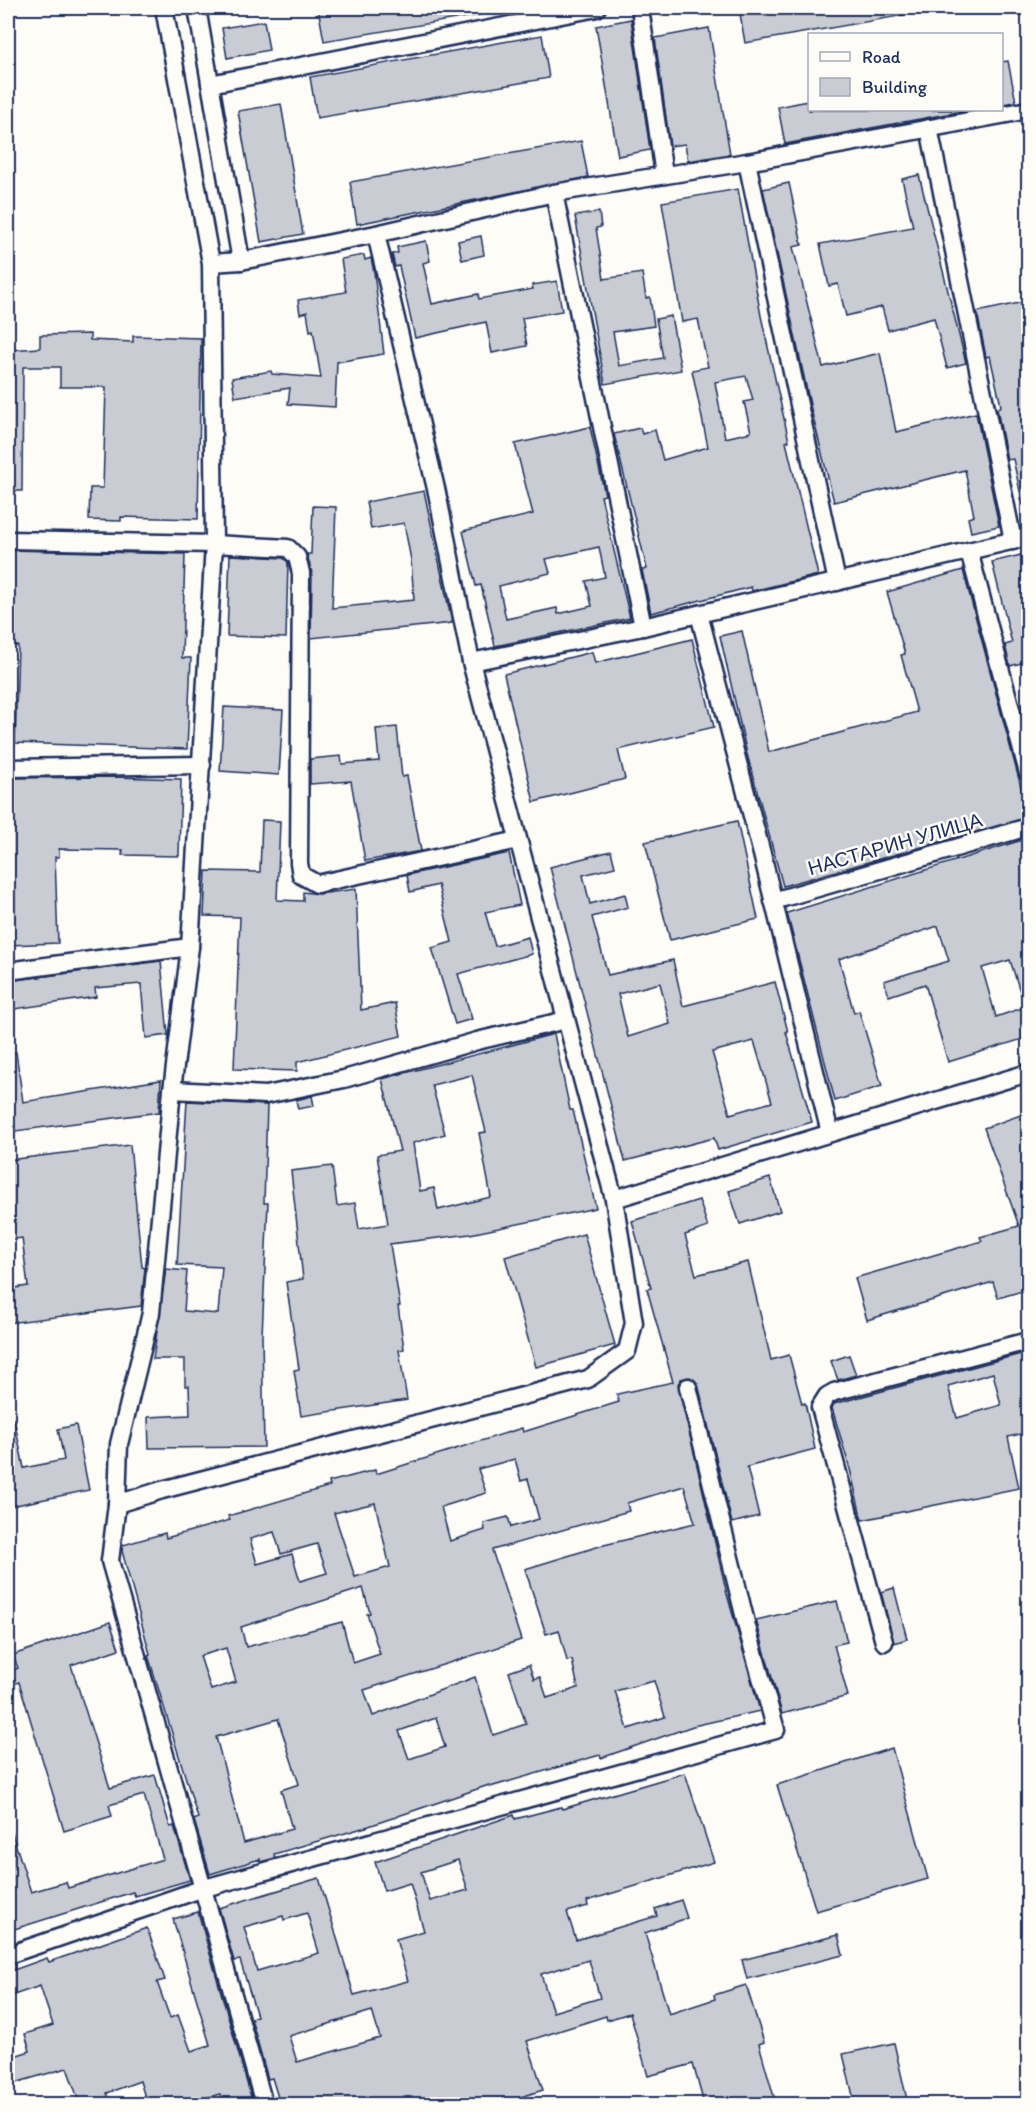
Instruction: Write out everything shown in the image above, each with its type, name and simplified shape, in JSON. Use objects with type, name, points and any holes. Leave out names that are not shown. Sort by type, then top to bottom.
[{"type":"street","points":[[164,8],[211,263],[214,543],[190,947],[172,1090],[151,1312],[119,1444],[117,1504],[110,1561],[201,1889],[264,2104]]},
{"type":"street","points":[[197,8],[241,261]]},
{"type":"street","points":[[210,84],[597,8]]},
{"type":"street","points":[[640,8],[664,175]]},
{"type":"street","points":[[211,263],[241,261],[376,234],[554,193],[747,162],[1029,110]]},
{"type":"street","points":[[471,662],[643,627],[1021,539],[929,128]]},
{"type":"street","points":[[747,162],[837,582]]},
{"type":"street","points":[[554,193],[643,627]]},
{"type":"street","points":[[117,1504],[162,1490],[588,1379],[627,1351],[634,1323],[614,1199],[471,662],[437,493],[376,234]]},
{"type":"street","points":[[8,540],[214,543],[288,548],[297,557],[301,573],[299,863],[301,875],[317,884],[518,840]]},
{"type":"street","points":[[969,551],[1029,773]]},
{"type":"street","points":[[699,614],[830,1133]]},
{"type":"street","points":[[8,768],[202,765]]},
{"type":"street","name":"НАСТАРИН УЛИЦА","points":[[773,901],[1029,827]]},
{"type":"street","points":[[8,971],[190,947]]},
{"type":"street","points":[[172,1090],[266,1095],[344,1079],[477,1041],[566,1020]]},
{"type":"street","points":[[614,1199],[1029,1073]]},
{"type":"street","points":[[884,1642],[820,1407],[827,1396],[834,1392],[1029,1341]]},
{"type":"street","points":[[8,1955],[201,1889],[776,1730],[749,1635],[688,1387]]},
{"type":"building","points":[[318,8],[479,8],[480,15],[324,41]]},
{"type":"building","points":[[739,8],[904,8],[905,15],[745,43]]},
{"type":"building","points":[[631,19],[650,150],[618,156],[596,26]]},
{"type":"building","points":[[264,21],[269,50],[227,58],[222,28]]},
{"type":"building","points":[[709,28],[730,154],[688,161],[685,144],[670,146],[655,38]]},
{"type":"building","points":[[542,35],[549,78],[317,118],[310,77]]},
{"type":"building","points":[[1008,61],[1016,102],[1003,104],[1003,62]]},
{"type":"building","points":[[808,101],[808,111],[963,111],[785,144],[778,107]]},
{"type":"building","points":[[281,104],[303,234],[261,242],[238,111]]},
{"type":"building","points":[[581,141],[588,177],[357,224],[350,182]]},
{"type":"building","points":[[919,175],[966,363],[947,368],[934,318],[888,330],[882,307],[846,316],[838,284],[829,286],[820,244],[913,227],[902,179]]},
{"type":"building","points":[[789,183],[802,245],[793,247],[823,367],[880,353],[896,432],[976,413],[999,526],[971,532],[968,518],[974,516],[965,470],[834,502],[811,409],[763,189]]},
{"type":"building","points":[[738,189],[761,316],[789,441],[786,442],[818,575],[752,591],[751,587],[651,613],[642,570],[647,569],[614,434],[640,428],[642,434],[655,430],[663,460],[708,447],[692,370],[708,367],[698,319],[682,322],[662,202]],"holes":[[[746,376],[753,400],[744,402],[751,432],[725,438],[715,382]]]},
{"type":"building","points":[[599,212],[601,227],[596,228],[604,279],[642,273],[646,298],[650,297],[654,326],[613,332],[619,366],[663,358],[656,319],[671,316],[681,370],[605,384],[575,216]]},
{"type":"building","points":[[481,236],[484,255],[462,260],[458,241]]},
{"type":"building","points":[[426,241],[430,261],[423,263],[432,304],[478,294],[479,299],[533,289],[532,285],[557,281],[562,311],[522,318],[527,346],[492,353],[486,322],[415,338],[399,266],[395,267],[392,254],[398,253],[397,247]]},
{"type":"building","points":[[364,255],[365,260],[371,258],[374,272],[384,354],[337,362],[335,407],[288,404],[290,388],[235,397],[232,378],[271,371],[272,374],[321,378],[313,330],[310,331],[307,312],[300,314],[298,300],[346,292],[341,259]]},
{"type":"building","points":[[1029,301],[1029,504],[1023,505],[1013,459],[1007,460],[997,409],[1001,406],[990,356],[986,357],[977,312]]},
{"type":"building","points":[[90,334],[90,340],[133,342],[133,336],[201,338],[198,519],[121,517],[121,521],[89,520],[90,488],[103,488],[106,387],[60,387],[60,367],[23,367],[22,491],[8,491],[8,350],[40,348],[40,335]]},
{"type":"building","points":[[590,427],[605,495],[601,496],[630,618],[495,646],[481,585],[476,586],[463,531],[533,514],[515,444]],"holes":[[[599,547],[605,577],[586,581],[592,606],[558,614],[557,608],[506,619],[499,586],[550,573],[546,559]]]},
{"type":"building","points":[[424,491],[452,623],[311,638],[312,573],[307,554],[311,554],[313,506],[336,507],[332,608],[414,600],[411,560],[404,523],[371,529],[366,502]]},
{"type":"building","points":[[8,550],[185,554],[182,658],[191,658],[187,749],[15,743],[18,646],[8,645]]},
{"type":"building","points":[[1029,553],[1029,661],[1010,666],[1005,645],[1012,643],[992,562]]},
{"type":"building","points":[[230,555],[283,558],[288,562],[286,638],[227,636]]},
{"type":"building","points":[[963,570],[1029,817],[783,886],[747,754],[720,636],[742,631],[769,752],[917,712],[901,655],[905,654],[887,592]]},
{"type":"building","points":[[692,639],[714,727],[618,750],[625,779],[534,802],[504,674],[592,652],[595,663]]},
{"type":"building","points":[[224,707],[283,710],[279,775],[220,771]]},
{"type":"building","points":[[397,727],[402,777],[407,776],[421,851],[365,861],[351,781],[310,784],[310,759],[341,756],[342,764],[379,761],[376,729]]},
{"type":"building","points":[[8,778],[181,779],[179,856],[122,855],[123,850],[59,849],[59,857],[55,857],[58,943],[8,945]]},
{"type":"building","points":[[262,820],[280,821],[277,900],[303,901],[303,892],[319,894],[356,889],[361,1010],[395,1003],[401,1036],[297,1062],[297,1071],[234,1069],[240,917],[204,916],[206,871],[260,872]]},
{"type":"building","points":[[737,821],[758,919],[670,940],[645,842]]},
{"type":"building","points":[[1029,838],[1029,1037],[948,1062],[925,984],[889,996],[884,981],[949,961],[938,926],[839,959],[854,1013],[859,1011],[882,1086],[835,1101],[787,913]],"holes":[[[1010,960],[1025,1007],[996,1017],[982,968]]]},
{"type":"building","points":[[611,851],[615,867],[583,875],[590,904],[625,894],[628,907],[592,917],[608,975],[673,960],[683,1006],[775,982],[788,1032],[786,1032],[812,1122],[718,1150],[714,1138],[625,1161],[550,867]],"holes":[[[660,983],[670,1024],[628,1037],[618,994]],[[754,1041],[772,1102],[730,1114],[712,1052]]]},
{"type":"building","points":[[509,853],[520,905],[485,912],[495,946],[528,937],[532,954],[458,974],[472,1019],[455,1024],[432,948],[452,942],[438,885],[410,892],[407,875]]},
{"type":"building","points":[[161,961],[168,1035],[146,1038],[141,984],[95,988],[96,997],[8,1010],[8,981]]},
{"type":"building","points":[[554,1034],[570,1110],[573,1110],[596,1208],[470,1234],[390,1244],[400,1306],[398,1306],[404,1349],[399,1350],[407,1400],[301,1416],[294,1370],[299,1369],[286,1282],[303,1279],[291,1171],[332,1166],[337,1206],[355,1203],[359,1229],[388,1224],[377,1155],[400,1151],[382,1079]],"holes":[[[472,1075],[486,1132],[479,1133],[491,1197],[438,1210],[434,1188],[420,1191],[413,1143],[445,1134],[432,1085]]]},
{"type":"building","points":[[16,1052],[23,1102],[161,1080],[159,1112],[8,1132],[8,1053]]},
{"type":"building","points":[[312,1096],[314,1106],[298,1109],[296,1100]]},
{"type":"building","points":[[187,1101],[267,1105],[264,1203],[268,1203],[262,1335],[264,1447],[149,1448],[148,1417],[190,1415],[189,1386],[185,1386],[185,1359],[153,1359],[166,1269],[187,1271],[184,1311],[218,1314],[222,1267],[177,1265]]},
{"type":"building","points":[[1029,1112],[1029,1289],[998,1298],[993,1282],[867,1320],[855,1278],[982,1241],[980,1237],[1019,1226],[984,1128]]},
{"type":"building","points":[[130,1145],[142,1267],[145,1268],[141,1306],[8,1323],[8,1289],[28,1286],[22,1238],[8,1240],[8,1160]]},
{"type":"building","points":[[770,1178],[780,1211],[740,1224],[729,1191]]},
{"type":"building","points":[[699,1200],[708,1227],[685,1235],[696,1275],[748,1262],[771,1360],[789,1355],[802,1404],[805,1403],[815,1449],[747,1467],[759,1516],[732,1523],[698,1384],[690,1377],[681,1379],[678,1384],[727,1594],[760,1711],[693,1726],[601,1758],[600,1755],[490,1787],[489,1785],[366,1827],[274,1854],[275,1858],[260,1862],[260,1859],[210,1874],[194,1820],[198,1818],[148,1655],[150,1654],[122,1551],[123,1545],[165,1533],[166,1538],[230,1520],[228,1516],[330,1486],[329,1482],[375,1470],[376,1474],[522,1428],[523,1432],[619,1402],[617,1394],[673,1382],[647,1289],[651,1288],[632,1221]],"holes":[[[515,1459],[521,1481],[528,1479],[539,1519],[511,1527],[508,1517],[484,1523],[485,1530],[450,1541],[441,1507],[486,1493],[478,1469]],[[684,1486],[695,1523],[600,1546],[525,1569],[546,1634],[559,1630],[567,1661],[572,1660],[578,1688],[547,1698],[540,1677],[534,1679],[529,1665],[509,1672],[526,1724],[493,1735],[475,1677],[373,1716],[364,1690],[521,1640],[492,1550],[629,1511],[627,1503]],[[375,1503],[390,1567],[355,1577],[334,1513]],[[274,1532],[281,1554],[317,1544],[327,1573],[300,1581],[292,1554],[257,1564],[250,1539]],[[363,1588],[370,1613],[367,1614],[380,1654],[353,1663],[342,1622],[246,1647],[241,1627]],[[226,1648],[236,1682],[211,1690],[200,1656]],[[654,1681],[665,1717],[628,1729],[615,1691]],[[436,1718],[445,1747],[409,1759],[399,1731]],[[278,1719],[299,1784],[281,1790],[292,1829],[244,1843],[216,1737]]]},
{"type":"building","points":[[584,1234],[615,1345],[536,1367],[505,1257]]},
{"type":"building","points":[[1029,1352],[1029,1432],[1008,1437],[1019,1488],[862,1520],[832,1408],[834,1404]],"holes":[[[993,1373],[1001,1405],[957,1418],[948,1386]]]},
{"type":"building","points":[[849,1355],[856,1375],[838,1380],[831,1361]]},
{"type":"building","points":[[14,1419],[24,1468],[64,1460],[58,1429],[76,1425],[89,1490],[11,1506],[8,1488],[8,1420]]},
{"type":"building","points":[[894,1588],[907,1639],[894,1643],[881,1592]]},
{"type":"building","points":[[837,1601],[847,1642],[834,1645],[848,1696],[782,1714],[756,1620]]},
{"type":"building","points":[[110,1622],[119,1649],[71,1665],[110,1788],[155,1775],[170,1827],[174,1826],[190,1880],[135,1896],[133,1892],[8,1931],[8,1831],[11,1830],[31,1892],[66,1882],[68,1888],[163,1859],[144,1795],[109,1805],[112,1816],[64,1831],[19,1682],[8,1686],[8,1672],[18,1668],[13,1655]]},
{"type":"building","points":[[892,1748],[928,1879],[816,1911],[777,1785]]},
{"type":"building","points":[[685,1773],[714,1862],[587,1901],[588,1906],[567,1912],[576,1940],[657,1916],[655,1909],[681,1900],[687,1918],[645,1933],[669,2014],[715,1999],[714,1995],[746,1985],[764,2042],[759,2044],[776,2104],[704,2104],[693,2064],[648,2076],[630,2013],[607,2020],[606,2016],[527,2041],[543,2090],[498,2104],[280,2104],[272,2078],[268,2079],[251,2018],[257,2016],[240,1960],[234,1961],[219,1908],[319,1878],[354,1995],[408,1981],[396,1939],[424,1931],[410,1883],[384,1891],[375,1862],[514,1815],[515,1819],[561,1807],[562,1809]],"holes":[[[458,1860],[468,1890],[430,1901],[421,1872]],[[307,1913],[319,1953],[257,1971],[244,1927],[283,1916],[284,1920]],[[589,1960],[600,1998],[553,2012],[541,1974]],[[372,2011],[380,2038],[297,2062],[289,2036]]]},
{"type":"building","points":[[198,1912],[253,2104],[223,2104],[220,2094],[185,2104],[147,2104],[140,2081],[107,2093],[111,2104],[80,2104],[67,2068],[8,2085],[8,2058],[30,2051],[25,2034],[53,2025],[40,1986],[8,1997],[8,1972],[47,1958],[49,1962],[147,1928],[165,1980],[157,1982],[170,2018],[178,2015],[191,2051],[210,2045],[173,1919]]},
{"type":"building","points":[[838,1935],[843,1955],[747,1979],[742,1960]]},
{"type":"building","points":[[894,2043],[908,2104],[855,2104],[843,2054]]}]
